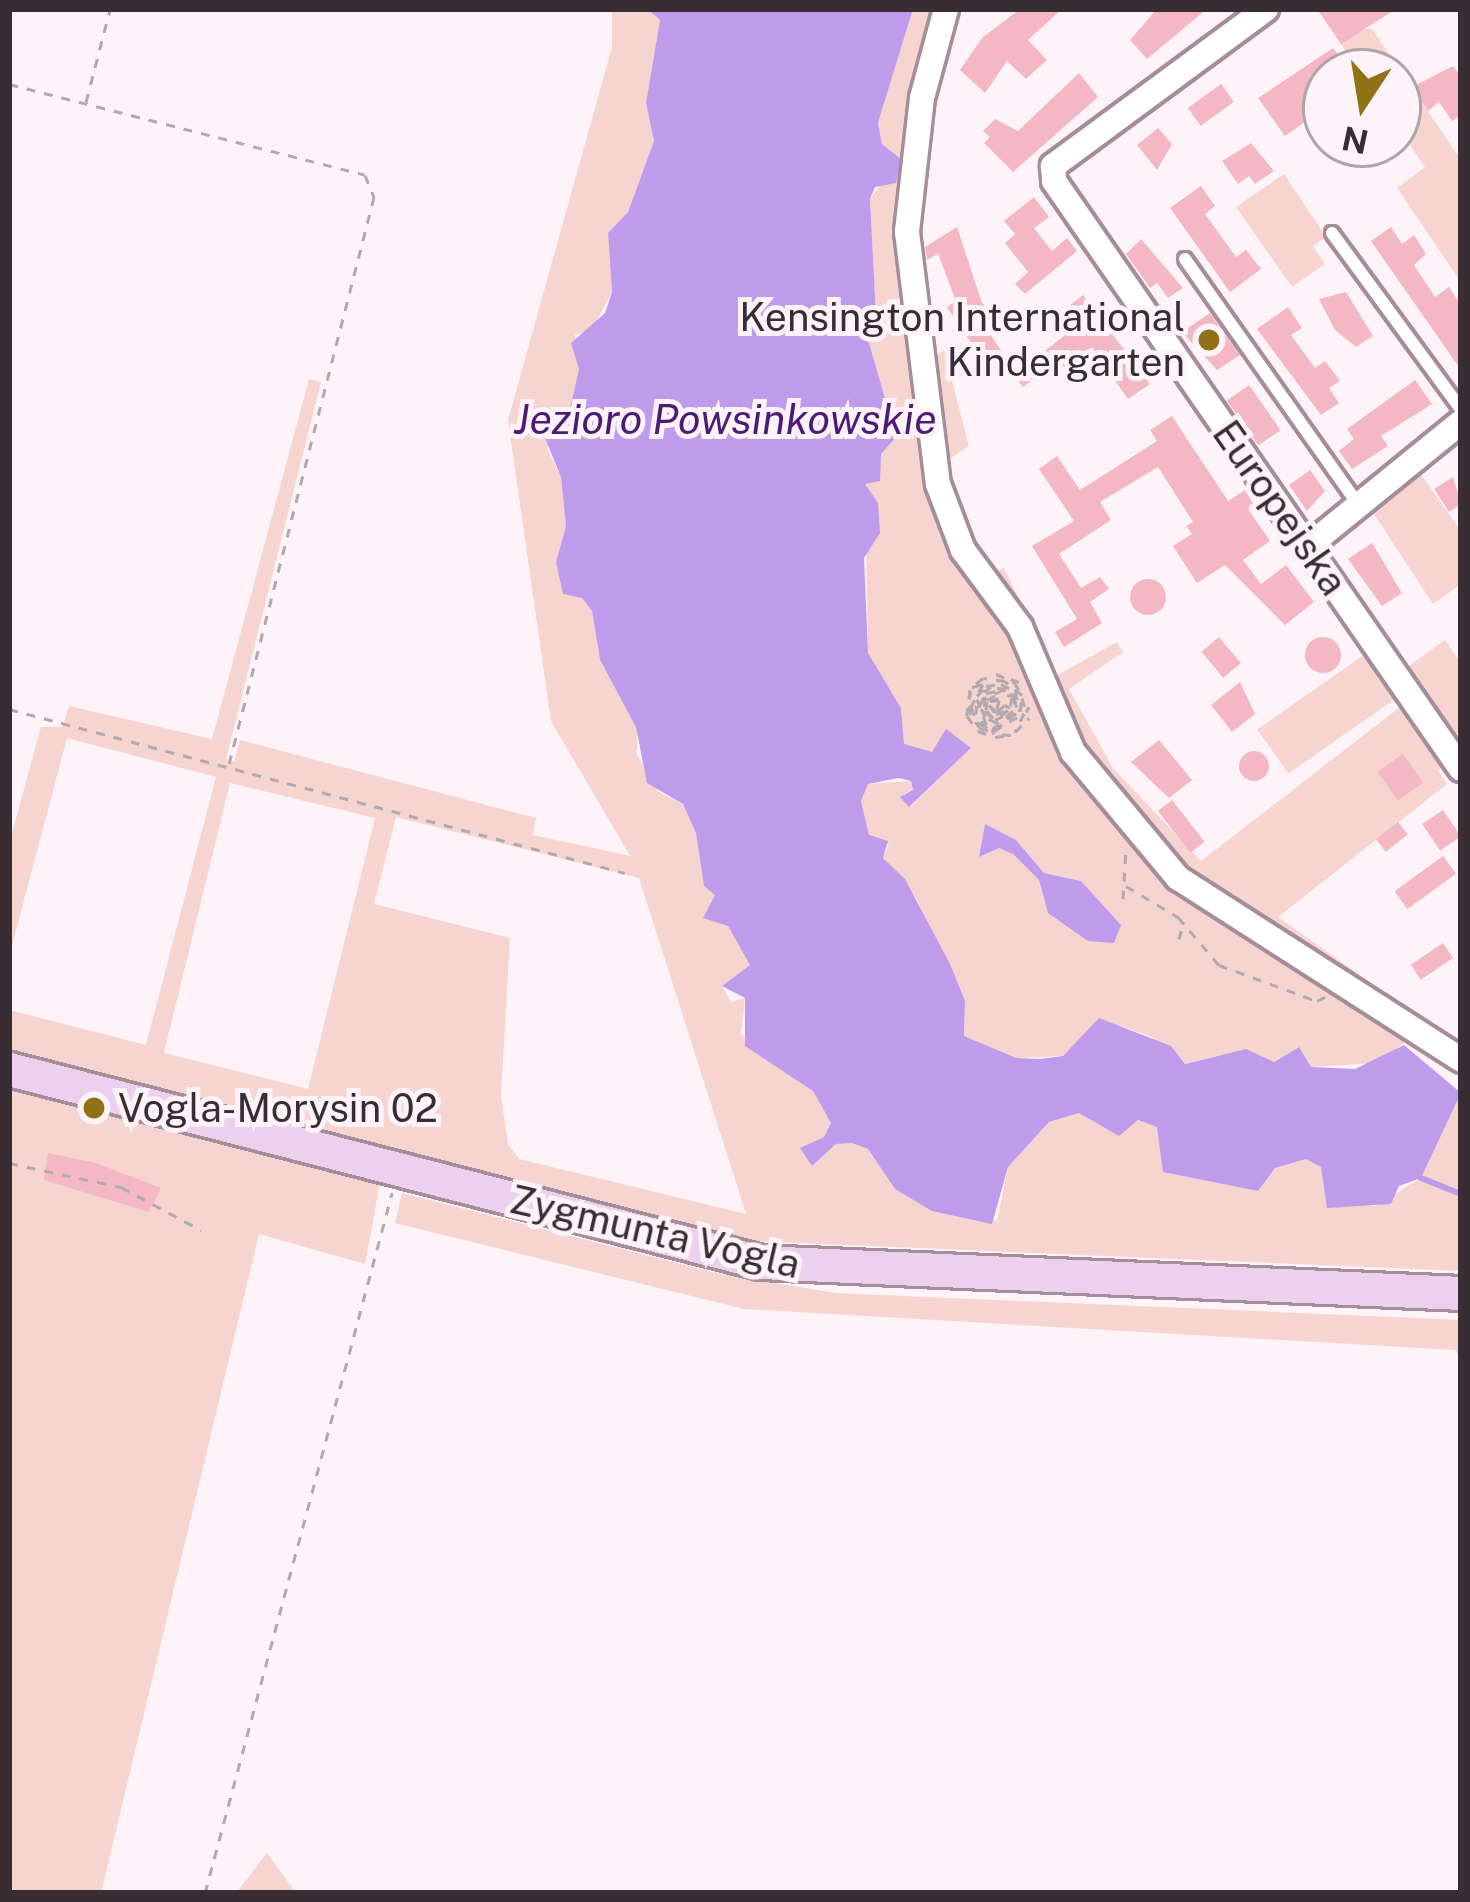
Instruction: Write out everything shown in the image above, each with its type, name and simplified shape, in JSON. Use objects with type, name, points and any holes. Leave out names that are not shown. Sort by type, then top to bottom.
[{"type":"street","points":[[946,9],[922,98],[907,232],[942,502],[967,557],[1020,627],[1073,752],[1133,830],[1202,898],[1461,1060]]},
{"type":"street","name":"Europejska","points":[[1266,9],[1053,166],[1053,175],[1461,769]]},
{"type":"street","points":[[1306,548],[1461,422]]},
{"type":"street","name":"Zygmunta Vogla","points":[[9,1069],[398,1172],[779,1264],[1461,1293]]},
{"type":"lane","points":[[1332,232],[1461,409]]},
{"type":"lane","points":[[1185,259],[1359,506]]},
{"type":"path","points":[[86,103],[110,9]]},
{"type":"path","points":[[9,84],[365,175],[374,196],[228,768]]},
{"type":"path","points":[[998,703],[990,701],[999,697],[1007,702],[1011,694],[1017,707],[1012,697],[1010,708],[989,705],[996,714],[1008,710],[995,720],[1012,711],[1009,718],[997,723],[985,717],[980,705],[986,693],[1003,690],[985,698],[984,711],[992,718],[986,710],[987,700],[1004,695],[1006,688],[991,687],[977,696],[986,686],[1001,683],[1015,691],[1020,711],[1025,698],[1029,711],[1028,695],[1017,680],[995,676],[1014,682],[1022,695],[1005,681],[984,682],[991,674],[983,678],[972,687],[982,684],[971,706],[977,722],[987,728],[976,714],[979,700],[978,712],[989,724],[988,730],[981,729],[970,716],[972,690],[966,707],[972,724],[986,736],[1010,735],[994,734],[992,729],[1011,721],[1016,713],[1009,726],[994,731],[1013,726],[1024,713],[1015,732],[1029,718]]},
{"type":"path","points":[[9,709],[625,873]]},
{"type":"path","points":[[1125,892],[1133,830]]},
{"type":"path","points":[[1116,888],[1184,922],[1206,956],[1317,1001],[1342,987]]},
{"type":"path","points":[[1179,939],[1184,922]]},
{"type":"path","points":[[1268,983],[1270,975]]},
{"type":"path","points":[[9,1163],[121,1187],[201,1230]]},
{"type":"path","points":[[205,1893],[398,1172]]},
{"type":"shaded area","points":[[612,9],[647,9],[660,20],[646,103],[654,141],[628,212],[608,233],[612,292],[591,331],[575,335],[579,369],[565,431],[547,448],[561,477],[566,526],[556,562],[592,611],[600,661],[637,727],[637,754],[658,792],[683,804],[696,833],[704,886],[715,894],[705,918],[728,926],[751,965],[722,986],[731,1002],[745,998],[741,1034],[813,1091],[831,1123],[824,1137],[801,1148],[812,1166],[836,1144],[852,1143],[868,1149],[895,1189],[997,1221],[1008,1167],[1049,1122],[1079,1113],[1124,1126],[1138,1120],[1275,1168],[1306,1159],[1321,1166],[1341,1203],[1376,1206],[1421,1178],[1461,1093],[1461,1271],[751,1241],[9,1049],[9,1010],[146,1045],[216,777],[67,738],[9,957],[9,844],[41,727],[63,727],[69,706],[212,739],[309,379],[321,382],[226,759],[234,761],[240,740],[536,818],[533,835],[630,856],[551,721],[508,420],[612,47]],"holes":[[[230,783],[375,818],[308,1089],[164,1053]],[[396,817],[639,878],[746,1214],[519,1159],[508,1144],[501,1096],[510,938],[374,904]]]},
{"type":"shaded area","points":[[913,9],[940,9],[914,105],[920,408],[979,581],[1139,844],[1413,1036],[1377,1063],[1311,1067],[1298,1047],[1274,1062],[1220,1055],[1184,1064],[1152,1037],[1100,1019],[1063,1056],[1016,1058],[976,1045],[964,1036],[965,1001],[916,898],[883,857],[889,845],[869,836],[861,801],[867,784],[911,781],[913,790],[904,794],[910,807],[971,748],[915,753],[904,744],[901,708],[868,654],[865,484],[893,411],[880,396],[867,336],[876,316],[870,199],[900,159],[882,144],[878,123]],"holes":[[[985,825],[1016,840],[1044,873],[1081,881],[1121,925],[1045,903],[1039,880],[1013,854],[999,848],[979,857]]]},
{"type":"shaded area","points":[[1363,29],[1372,29],[1385,48],[1344,48],[1341,44]]},
{"type":"shaded area","points":[[1422,103],[1461,160],[1461,282],[1397,188],[1425,167]]},
{"type":"shaded area","points":[[1284,174],[1326,237],[1313,246],[1325,264],[1292,287],[1236,207]]},
{"type":"shaded area","points":[[944,350],[969,446],[942,464],[930,361]]},
{"type":"shaded area","points":[[1417,469],[1461,531],[1461,584],[1433,604],[1370,508]]},
{"type":"shaded area","points":[[1004,568],[1056,676],[1117,642],[1123,652],[1069,689],[1113,768],[1201,861],[1404,704],[1445,764],[1438,771],[1447,784],[1278,917],[1460,1046],[1209,898],[1100,780],[990,575]]},
{"type":"shaded area","points":[[1445,640],[1461,663],[1461,731],[1454,736],[1406,668]]},
{"type":"shaded area","points":[[1368,652],[1399,696],[1288,774],[1257,729]]},
{"type":"shaded area","points":[[9,1088],[380,1183],[365,1264],[259,1234],[101,1893],[9,1893]]},
{"type":"shaded area","points":[[402,1193],[716,1273],[835,1293],[1461,1320],[1461,1358],[1455,1350],[744,1309],[395,1223]]},
{"type":"shaded area","points":[[267,1853],[296,1893],[237,1893],[240,1888]]},
{"type":"water","name":"Jezioro Powsinkowskie","points":[[647,9],[913,9],[878,123],[882,144],[901,159],[896,183],[875,187],[870,199],[876,316],[867,336],[896,437],[881,454],[880,481],[865,484],[878,503],[880,533],[864,558],[868,653],[901,708],[904,744],[932,752],[946,729],[971,748],[909,807],[900,797],[913,790],[911,781],[899,778],[868,784],[861,801],[869,835],[888,841],[883,858],[905,879],[950,964],[965,1001],[964,1036],[1016,1058],[1063,1056],[1099,1018],[1171,1046],[1185,1064],[1246,1049],[1274,1062],[1299,1047],[1311,1067],[1355,1069],[1404,1045],[1461,1093],[1421,1178],[1399,1186],[1391,1204],[1327,1208],[1321,1167],[1306,1159],[1275,1168],[1258,1191],[1163,1172],[1157,1127],[1138,1120],[1119,1136],[1079,1113],[1049,1122],[1008,1167],[992,1224],[932,1211],[895,1189],[868,1149],[836,1144],[812,1166],[800,1148],[824,1137],[831,1123],[813,1091],[745,1046],[745,998],[722,986],[750,965],[728,926],[703,918],[715,895],[704,886],[696,833],[683,804],[647,783],[636,727],[600,660],[592,611],[582,598],[563,594],[556,562],[566,526],[561,477],[545,438],[565,431],[579,369],[571,343],[605,313],[612,292],[608,233],[628,212],[654,141],[646,103],[660,20]]},
{"type":"water","points":[[985,824],[1016,840],[1044,873],[1081,881],[1121,925],[1114,943],[1088,941],[1048,913],[1039,880],[1013,854],[999,848],[979,857]]},
{"type":"building","points":[[1020,9],[1062,9],[1028,40],[1047,60],[1026,79],[1007,61],[985,93],[960,70],[982,38]]},
{"type":"building","points":[[1157,9],[1207,9],[1147,59],[1130,40]]},
{"type":"building","points":[[1317,9],[1396,9],[1341,44]]},
{"type":"building","points":[[1453,66],[1461,77],[1461,115],[1452,121],[1439,102],[1428,111],[1422,102],[1422,82]]},
{"type":"building","points":[[1302,69],[1302,124],[1285,136],[1258,98]]},
{"type":"building","points":[[1079,73],[1098,97],[1013,172],[984,143],[990,137],[983,131],[995,119],[1018,131]]},
{"type":"building","points":[[1221,84],[1234,102],[1201,126],[1188,108]]},
{"type":"building","points":[[1158,128],[1172,144],[1157,170],[1137,145]]},
{"type":"building","points":[[1251,143],[1274,171],[1255,184],[1249,176],[1238,184],[1222,161]]},
{"type":"building","points":[[1201,186],[1215,206],[1205,214],[1236,257],[1246,250],[1261,269],[1230,292],[1170,208]]},
{"type":"building","points":[[1034,197],[1049,217],[1034,228],[1052,251],[1067,238],[1077,251],[1025,294],[1015,284],[1028,272],[1005,243],[1015,234],[1004,221]]},
{"type":"building","points":[[957,227],[982,303],[996,314],[983,323],[1013,369],[996,380],[947,307],[956,301],[938,254],[927,260],[925,247]]},
{"type":"building","points":[[1391,227],[1402,244],[1414,235],[1426,254],[1414,265],[1435,297],[1449,287],[1461,305],[1461,370],[1371,241]]},
{"type":"building","points":[[1141,239],[1183,288],[1168,298],[1157,283],[1150,288],[1126,254]]},
{"type":"building","points":[[1346,292],[1373,336],[1356,347],[1335,330],[1319,299]]},
{"type":"building","points":[[1083,295],[1150,384],[1128,399],[1101,360],[1077,377],[1057,362],[1023,387],[1014,375],[1074,328],[1062,311]]},
{"type":"building","points":[[1288,307],[1302,328],[1291,335],[1315,368],[1325,361],[1340,381],[1329,388],[1339,403],[1321,415],[1257,329]]},
{"type":"building","points":[[1210,313],[1240,355],[1217,370],[1182,332]]},
{"type":"building","points":[[1415,380],[1432,404],[1381,436],[1388,446],[1352,469],[1339,451],[1354,439],[1347,429]]},
{"type":"building","points":[[1249,385],[1281,430],[1258,446],[1227,400]]},
{"type":"building","points":[[1172,416],[1228,501],[1245,490],[1254,505],[1248,509],[1270,541],[1243,560],[1261,584],[1286,565],[1314,602],[1285,625],[1225,565],[1197,583],[1173,546],[1192,534],[1186,526],[1193,522],[1158,467],[1100,502],[1111,520],[1059,554],[1081,588],[1100,577],[1109,589],[1090,602],[1102,623],[1064,647],[1055,632],[1077,619],[1032,546],[1074,521],[1039,469],[1057,456],[1080,490],[1157,441],[1150,430]]},
{"type":"building","points":[[1310,470],[1325,491],[1307,511],[1289,485]]},
{"type":"building","points":[[1453,477],[1461,504],[1449,512],[1434,489]]},
{"type":"building","points":[[1372,543],[1402,593],[1382,606],[1348,559]]},
{"type":"building","points":[[1148,579],[1161,584],[1166,597],[1161,610],[1148,615],[1135,610],[1130,597],[1135,584]]},
{"type":"building","points":[[1219,637],[1241,663],[1223,678],[1201,652]]},
{"type":"building","points":[[1323,637],[1336,642],[1341,655],[1336,668],[1323,673],[1310,668],[1305,655],[1310,642]]},
{"type":"building","points":[[1240,682],[1255,714],[1232,732],[1211,705]]},
{"type":"building","points":[[1159,740],[1192,780],[1169,798],[1131,762]]},
{"type":"building","points":[[1254,751],[1265,755],[1269,766],[1265,777],[1254,781],[1243,777],[1239,766],[1243,755]]},
{"type":"building","points":[[1403,754],[1423,783],[1398,800],[1378,772]]},
{"type":"building","points":[[1172,800],[1205,842],[1190,853],[1158,811]]},
{"type":"building","points":[[1443,810],[1461,837],[1440,851],[1422,824]]},
{"type":"building","points":[[1398,822],[1408,835],[1386,852],[1376,839]]},
{"type":"building","points":[[1443,856],[1456,874],[1407,909],[1394,891]]},
{"type":"building","points":[[1443,943],[1453,958],[1421,980],[1411,965]]},
{"type":"building","points":[[48,1153],[96,1163],[161,1188],[149,1212],[44,1180]]},
{"type":"waterway","points":[[1421,1178],[1461,1194]]},
{"type":"place","name":"Kensington International Kindergarten","points":[[1209,340]]},
{"type":"place","name":"Vogla-Morysin 02","points":[[94,1108]]}]
